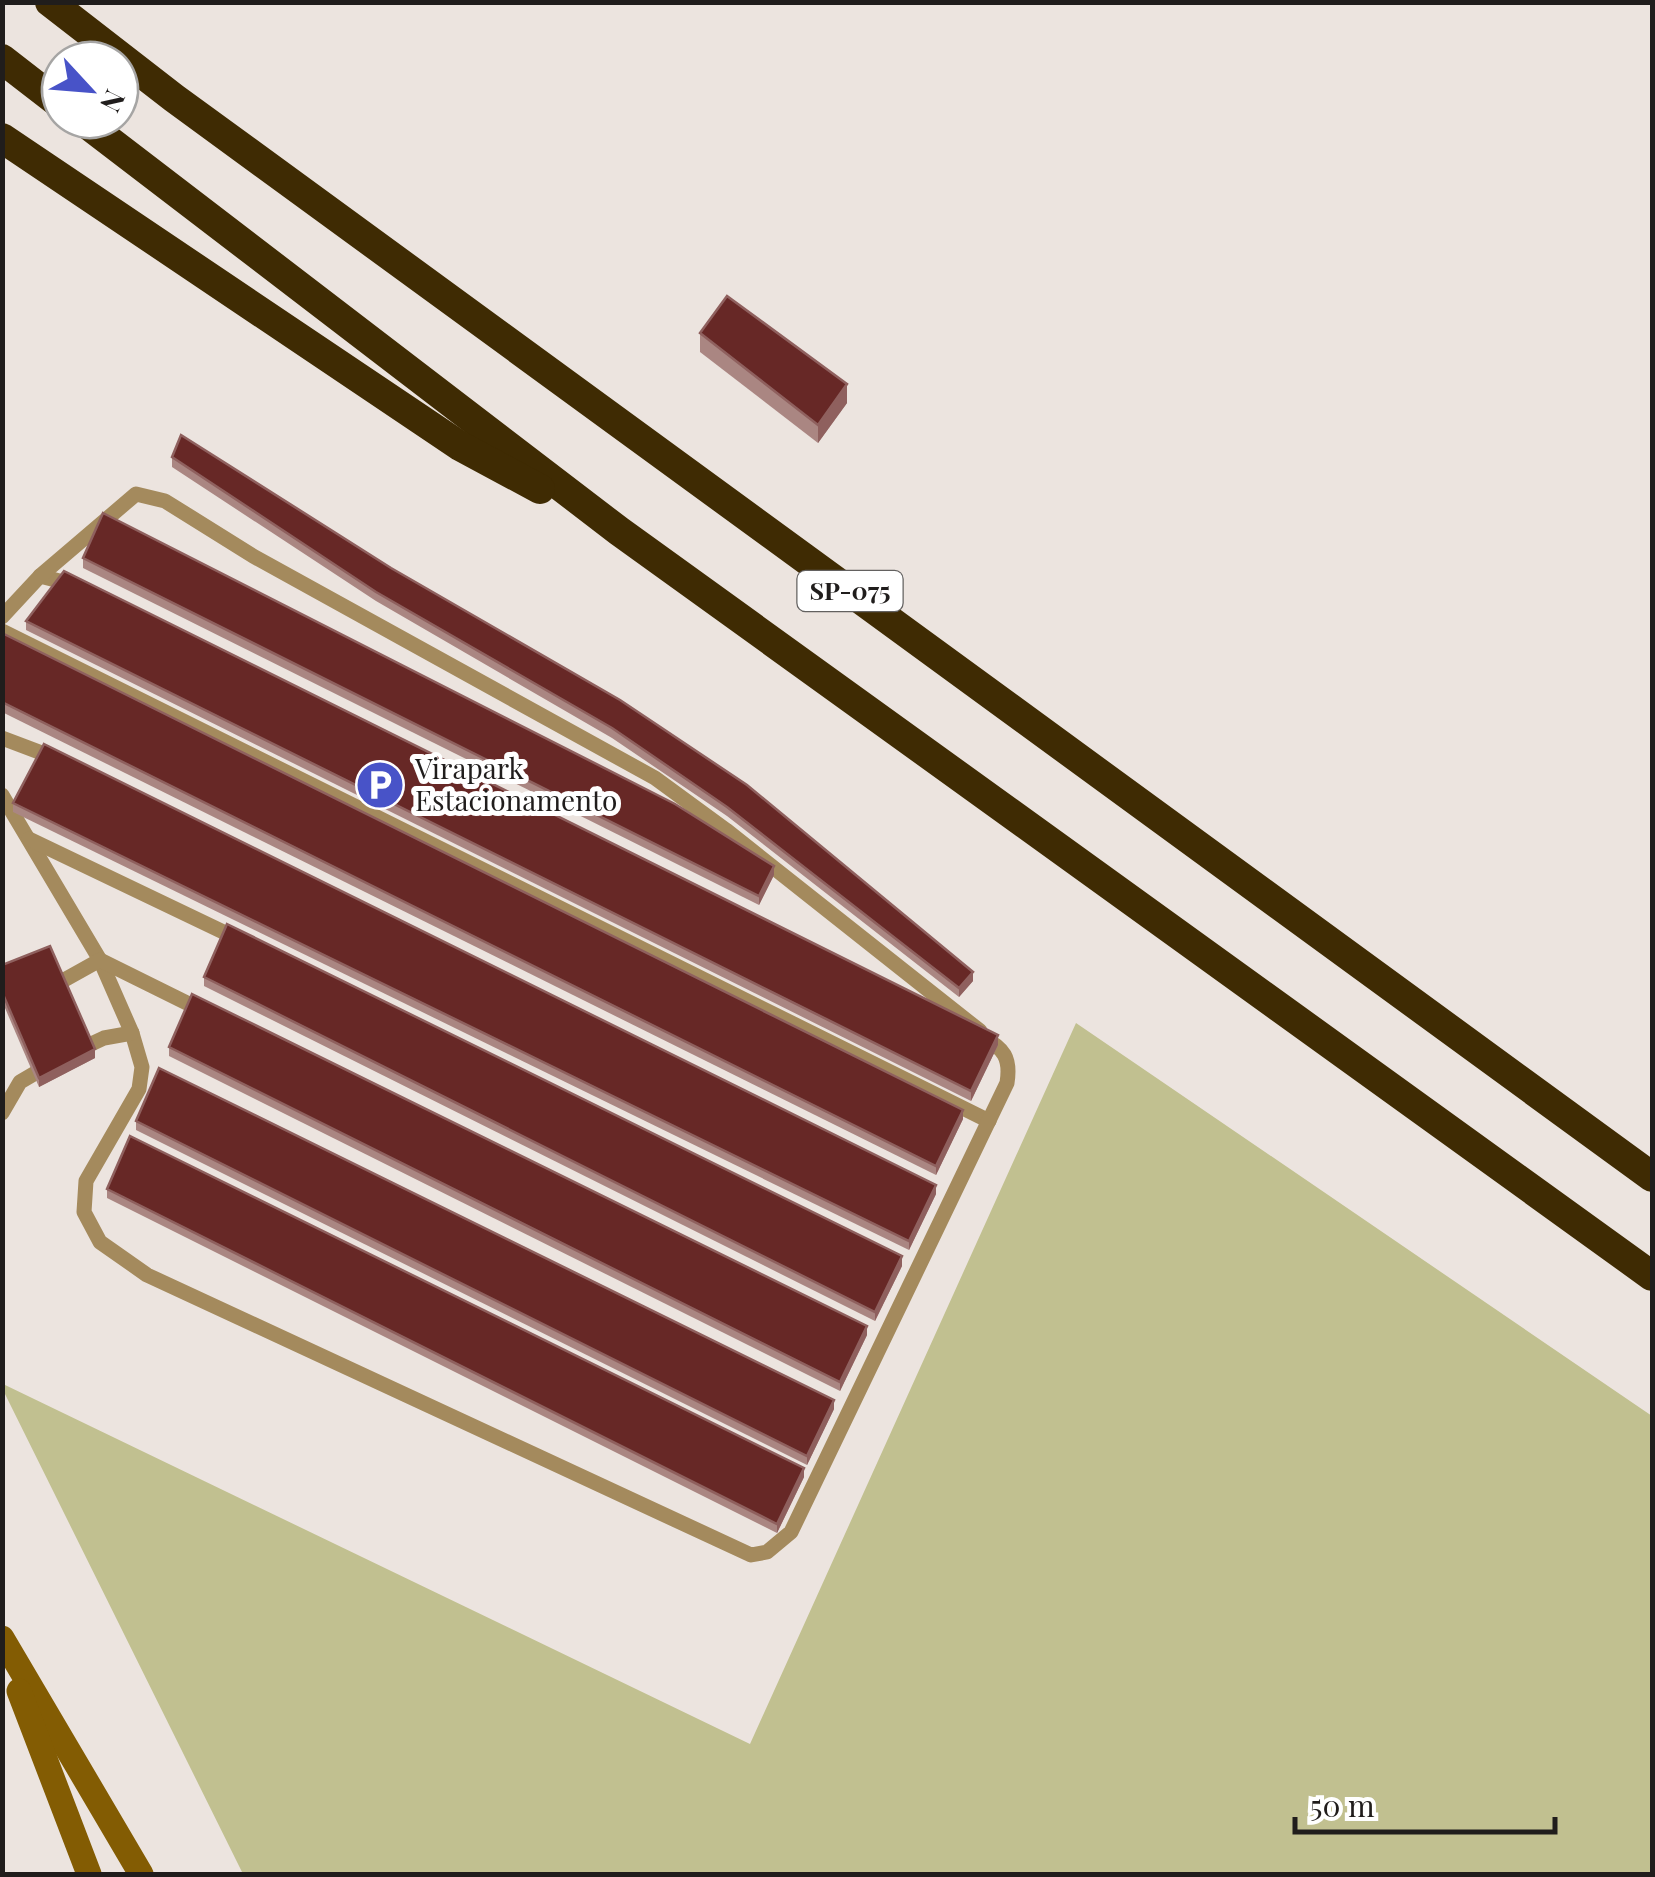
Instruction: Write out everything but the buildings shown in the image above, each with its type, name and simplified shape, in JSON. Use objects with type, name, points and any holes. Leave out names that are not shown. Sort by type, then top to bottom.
[{"type":"highway","name":"SP-075","points":[[50,2],[238,145],[1652,1176]]},
{"type":"highway","points":[[2,59],[40,88]]},
{"type":"highway","points":[[2,138],[460,446],[619,531]]},
{"type":"highway","name":"SP-075","points":[[108,140],[619,531],[1652,1276]]},
{"type":"main road","points":[[2,1638],[141,1874]]},
{"type":"main road","points":[[2,1650],[90,1874]]},
{"type":"lane","points":[[2,617],[40,576],[136,494],[164,502],[253,556],[655,778],[998,1044],[1010,1066],[1007,1083],[792,1532],[767,1552],[752,1554],[147,1275],[100,1242],[84,1212],[86,1180],[139,1089],[142,1067],[132,1033],[100,960],[2,795]]},
{"type":"lane","points":[[40,576],[64,581],[98,597]]},
{"type":"lane","points":[[2,631],[988,1121]]},
{"type":"lane","points":[[2,738],[71,764]]},
{"type":"lane","points":[[29,840],[252,946]]},
{"type":"lane","points":[[34,996],[100,960]]},
{"type":"lane","points":[[100,960],[216,1018]]},
{"type":"lane","points":[[927,1010],[998,1044]]},
{"type":"lane","points":[[2,1113],[20,1082],[104,1038],[132,1033]]},
{"type":"lane","points":[[142,1067],[160,1076]]},
{"type":"lane","points":[[106,1146],[124,1155]]},
{"type":"lane","points":[[934,1190],[952,1198]]},
{"type":"lane","points":[[899,1263],[916,1272]]},
{"type":"lane","points":[[863,1338],[880,1347]]},
{"type":"lane","points":[[827,1412],[844,1420]]},
{"type":"lane","points":[[790,1488],[808,1497]]},
{"type":"shaded area","points":[[1076,1023],[1652,1416],[1652,1874],[243,1874],[3,1384],[750,1744]]},
{"type":"place","name":"Virapark Estacionamento","points":[[380,785]]}]
